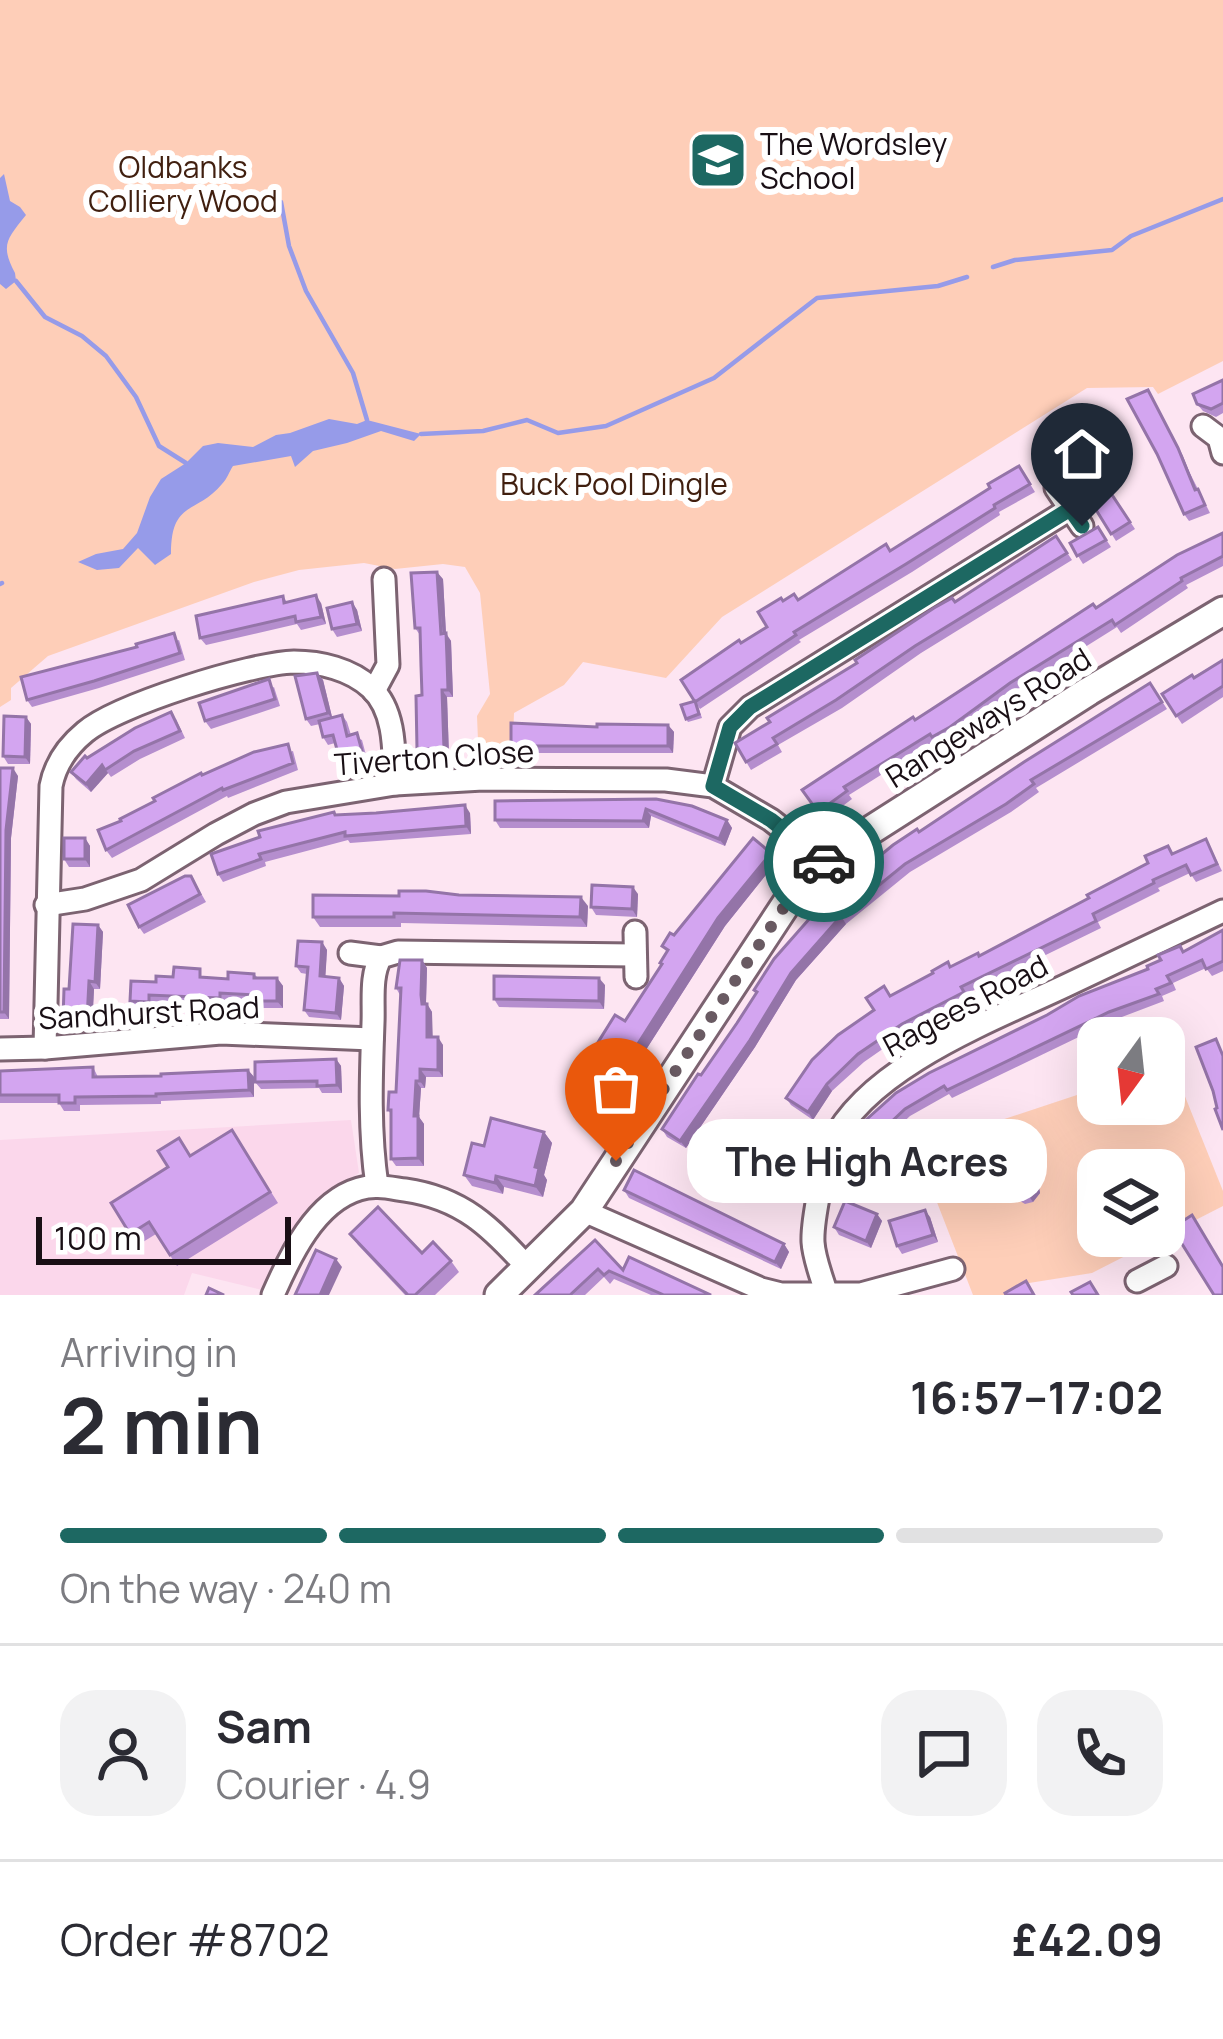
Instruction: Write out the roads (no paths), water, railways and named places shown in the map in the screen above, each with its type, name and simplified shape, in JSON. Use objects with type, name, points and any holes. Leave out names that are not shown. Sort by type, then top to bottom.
[{"type":"street","points":[[713,786],[730,727],[750,707],[1076,518],[1056,488]]},
{"type":"street","points":[[374,691],[388,665],[379,586]]},
{"type":"street","name":"Rangeways Road","points":[[499,1295],[584,1210],[792,895],[846,846],[1223,610]]},
{"type":"street","points":[[45,1048],[53,773],[82,734],[100,721],[262,665],[314,663],[352,675],[374,691],[384,706],[393,740],[395,784]]},
{"type":"street","name":"Tiverton Close","points":[[46,904],[85,899],[141,880],[216,834],[286,802],[395,784],[543,778],[666,780],[713,786],[771,820],[826,863]]},
{"type":"street","name":"Ragees Road","points":[[827,1294],[813,1242],[823,1169],[844,1123],[878,1086],[976,1028],[1223,911]]},
{"type":"street","points":[[350,953],[382,957],[398,952],[635,955]]},
{"type":"street","points":[[377,1186],[370,1134],[372,1039],[376,965],[382,957]]},
{"type":"street","name":"Sandhurst Road","points":[[0,1049],[221,1033],[372,1039]]},
{"type":"street","points":[[273,1295],[301,1240],[321,1214],[347,1194],[377,1186],[448,1200],[495,1232],[528,1268]]},
{"type":"street","points":[[584,1210],[781,1294],[861,1294],[942,1279]]},
{"type":"street","points":[[1152,1274],[1166,1295]]},
{"type":"water","points":[[4,174],[10,201],[26,215],[8,243],[16,281],[6,289],[0,284],[0,178]]},
{"type":"water","points":[[329,419],[357,424],[367,420],[421,434],[414,441],[381,431],[313,451],[295,467],[291,456],[233,466],[212,494],[180,516],[171,554],[155,565],[138,548],[119,568],[97,570],[78,562],[123,549],[137,533],[161,479],[203,446],[253,447]]},
{"type":"waterway","points":[[993,267],[1015,260],[1112,250],[1131,236],[1223,199]]},
{"type":"waterway","points":[[281,202],[289,246],[306,291],[353,373],[367,420]]},
{"type":"waterway","points":[[421,434],[483,431],[527,420],[558,433],[606,426],[714,378],[817,298],[938,286],[967,277]]},
{"type":"waterway","points":[[16,281],[45,317],[82,336],[106,356],[136,397],[159,446],[186,463]]},
{"type":"place","name":"The Wordsley School","points":[[718,160]]},
{"type":"place","name":"The High Acres","points":[[616,1161]]},
{"type":"park label","name":"Oldbanks Colliery Wood","points":[[183,184]]},
{"type":"park label","name":"Buck Pool Dingle","points":[[614,483]]}]
